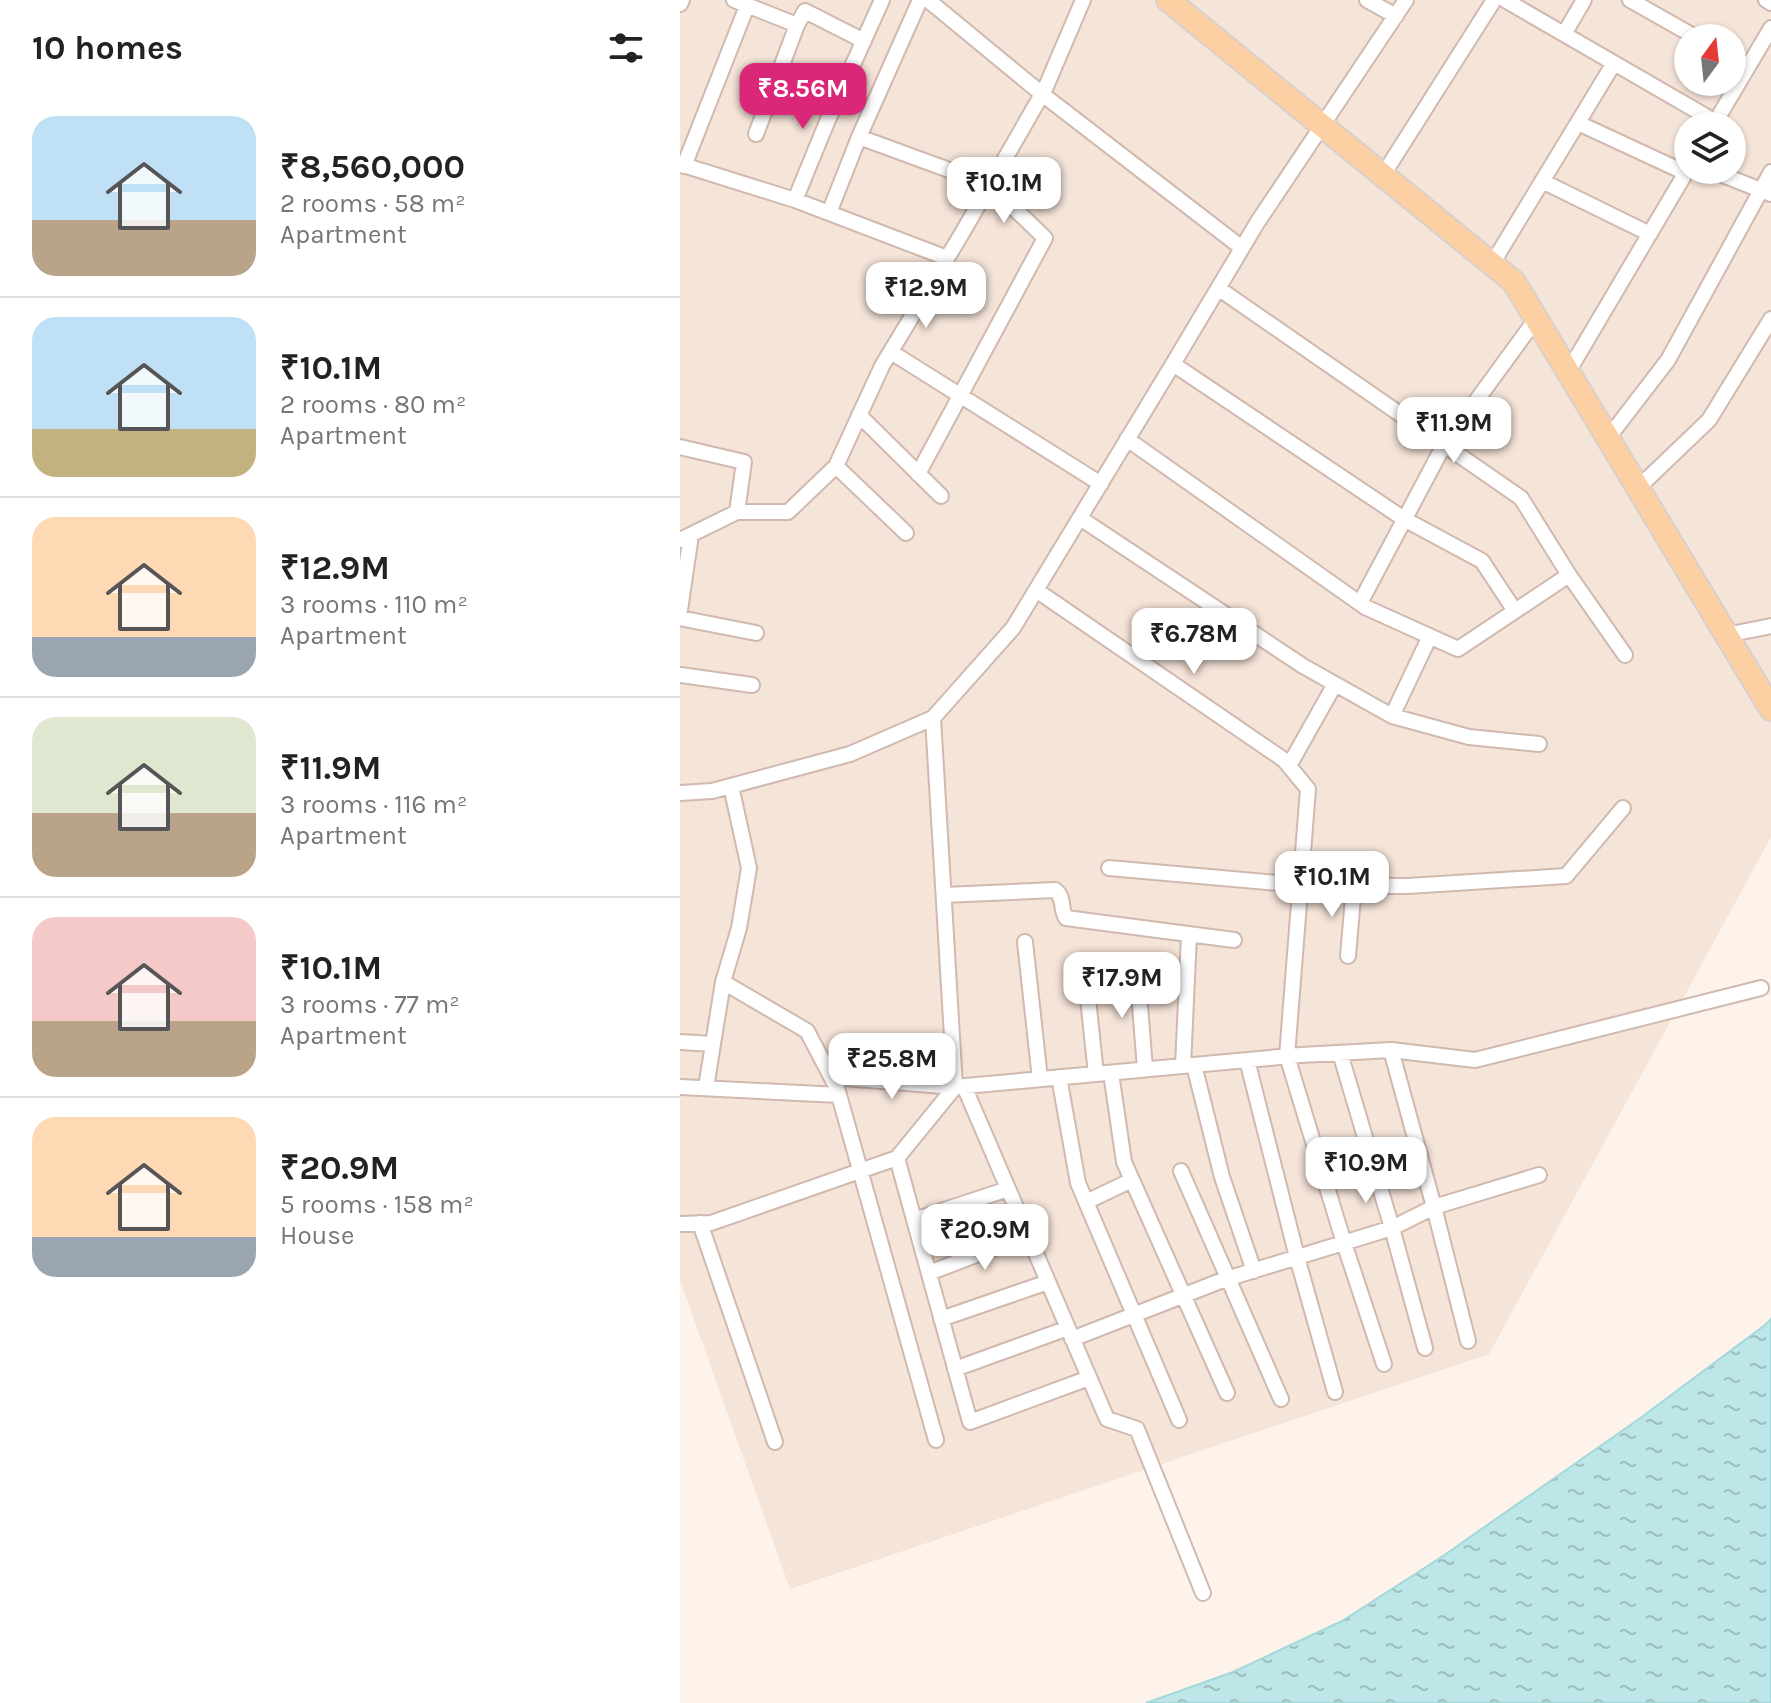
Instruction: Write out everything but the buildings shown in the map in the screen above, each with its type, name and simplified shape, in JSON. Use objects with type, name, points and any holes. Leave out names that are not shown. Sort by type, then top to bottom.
[{"type":"main road","points":[[1168,0],[1514,282],[1771,709]]},
{"type":"street","points":[[829,213],[920,0]]},
{"type":"street","points":[[928,0],[1042,94],[1242,248]]},
{"type":"street","points":[[680,610],[686,538],[737,512],[788,512],[836,466],[882,366],[1042,94],[1083,0]]},
{"type":"street","points":[[1367,0],[1396,16]]},
{"type":"street","points":[[680,793],[712,791],[850,754],[933,718],[1013,628],[1257,223],[1406,0]]},
{"type":"street","points":[[1383,175],[1494,0]]},
{"type":"street","points":[[1505,0],[1695,112]]},
{"type":"street","points":[[1564,34],[1584,0]]},
{"type":"street","points":[[1630,0],[1674,25]]},
{"type":"street","points":[[795,200],[864,41],[877,1]]},
{"type":"street","points":[[797,25],[740,3],[682,165],[795,200],[947,258]]},
{"type":"street","points":[[756,134],[797,25],[808,6],[864,41]]},
{"type":"street","points":[[1722,112],[1771,28]]},
{"type":"street","points":[[1492,264],[1614,63]]},
{"type":"street","points":[[1578,123],[1674,165]]},
{"type":"street","points":[[859,137],[990,185],[1045,238],[918,474]]},
{"type":"street","points":[[1608,438],[1668,360],[1766,192],[1771,172]]},
{"type":"street","points":[[1542,181],[1650,234]]},
{"type":"street","points":[[1568,372],[1679,184]]},
{"type":"street","points":[[1746,184],[1766,192]]},
{"type":"street","points":[[1218,288],[1521,498],[1569,575],[1625,655]]},
{"type":"street","points":[[1360,603],[1444,445],[1536,319]]},
{"type":"street","points":[[1638,488],[1709,420],[1771,319]]},
{"type":"street","points":[[891,352],[1101,484]]},
{"type":"street","points":[[1173,364],[1404,519],[1482,561],[1515,611]]},
{"type":"street","points":[[859,415],[941,496]]},
{"type":"street","points":[[1127,439],[1360,603],[1458,649],[1569,575]]},
{"type":"street","points":[[680,447],[744,462],[737,512]]},
{"type":"street","points":[[836,466],[906,533]]},
{"type":"street","points":[[1080,518],[1303,666],[1392,716],[1469,737],[1539,744]]},
{"type":"street","points":[[1036,590],[1290,764],[1335,684]]},
{"type":"street","points":[[680,618],[756,633]]},
{"type":"street","points":[[1726,635],[1771,626]]},
{"type":"street","points":[[1392,716],[1430,636]]},
{"type":"street","points":[[680,675],[752,685]]},
{"type":"street","points":[[933,718],[960,1086],[1107,1419],[1137,1429],[1203,1593]]},
{"type":"street","points":[[1284,760],[1308,789],[1287,1056],[1384,1364]]},
{"type":"street","points":[[706,1088],[723,982],[739,928],[749,868],[731,786]]},
{"type":"street","points":[[1109,868],[1300,885],[1354,886],[1408,886],[1566,876],[1623,808]]},
{"type":"street","points":[[1348,956],[1354,886]]},
{"type":"street","points":[[944,895],[1055,890],[1061,896],[1066,918],[1234,940]]},
{"type":"street","points":[[1189,935],[1189,1066],[1254,1271]]},
{"type":"street","points":[[1025,942],[1040,1079]]},
{"type":"street","points":[[1137,968],[1145,1069]]},
{"type":"street","points":[[1086,980],[1124,1162],[1227,1393]]},
{"type":"street","points":[[723,982],[807,1031],[832,1077],[936,1440]]},
{"type":"street","points":[[832,1077],[960,1086],[1287,1056],[1391,1050],[1475,1060],[1761,988]]},
{"type":"street","points":[[680,1042],[713,1044]]},
{"type":"street","points":[[1391,1050],[1468,1341]]},
{"type":"street","points":[[1340,1053],[1425,1348]]},
{"type":"street","points":[[1247,1060],[1335,1392]]},
{"type":"street","points":[[1059,1077],[1078,1183],[1179,1420]]},
{"type":"street","points":[[680,1224],[711,1223],[897,1158],[960,1086]]},
{"type":"street","points":[[680,1087],[839,1095]]},
{"type":"street","points":[[897,1158],[970,1422],[1089,1378]]},
{"type":"street","points":[[1181,1171],[1281,1399]]},
{"type":"street","points":[[955,1369],[1134,1315],[1229,1279],[1392,1228],[1434,1207],[1539,1175]]},
{"type":"street","points":[[1086,1202],[1132,1180]]},
{"type":"street","points":[[914,1220],[1008,1189]]},
{"type":"street","points":[[700,1223],[775,1442]]},
{"type":"street","points":[[929,1273],[1028,1235]]},
{"type":"street","points":[[941,1319],[1048,1282]]},
{"type":"shaded area","points":[[680,0],[1771,0],[1771,837],[1489,1354],[790,1589],[680,1280]]},
{"type":"water","points":[[1771,1319],[1771,1703],[1146,1703],[1233,1672],[1342,1621],[1443,1556],[1639,1419]]}]
